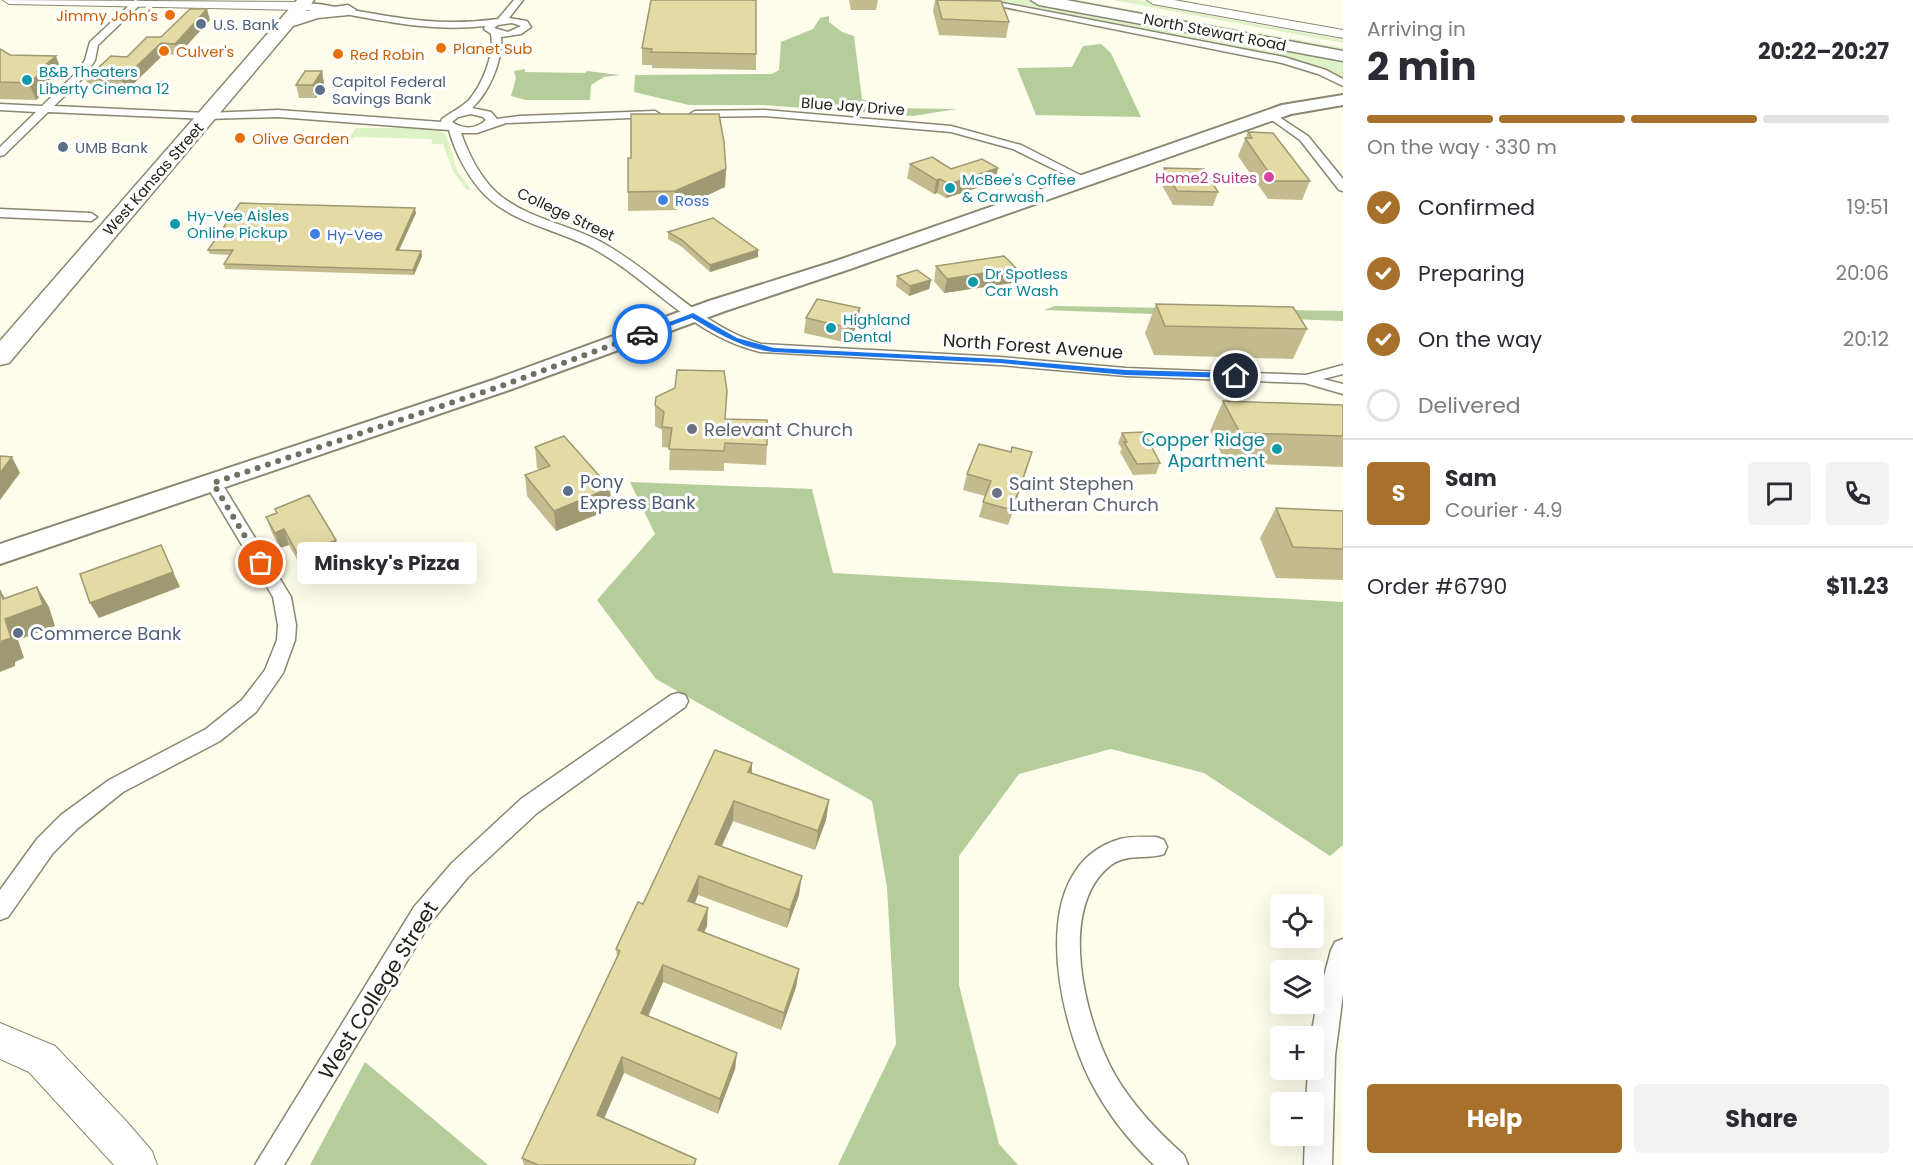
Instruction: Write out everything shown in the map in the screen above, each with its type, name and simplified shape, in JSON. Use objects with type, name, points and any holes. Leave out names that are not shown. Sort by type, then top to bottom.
[{"type":"highway","points":[[1039,0],[1343,56]]},
{"type":"highway","points":[[1089,0],[1343,46]]},
{"type":"highway","points":[[291,7],[316,13],[348,10]]},
{"type":"highway","name":"West Kansas Street","points":[[166,132],[291,7]]},
{"type":"highway","name":"West Kansas Street","points":[[0,357],[207,116],[291,7]]},
{"type":"highway","name":"West Kansas Street","points":[[68,243],[99,208]]},
{"type":"main road","points":[[9,0],[140,1],[291,7]]},
{"type":"main road","points":[[1153,0],[1185,3],[1343,34]]},
{"type":"main road","points":[[0,554],[501,386],[693,316],[1288,109],[1343,100]]},
{"type":"main road","points":[[1273,116],[1343,106]]},
{"type":"main road","points":[[0,1041],[42,1059],[114,1135],[138,1165]]},
{"type":"street","name":"North Stewart Road","points":[[973,0],[1284,60],[1322,72],[1343,83]]},
{"type":"street","points":[[0,153],[86,67],[93,44],[140,1]]},
{"type":"street","points":[[453,121],[473,101],[482,87],[496,51],[498,39],[489,27],[499,21],[518,2]]},
{"type":"street","points":[[496,51],[515,33],[526,27],[522,22],[518,2]]},
{"type":"street","points":[[348,10],[412,24],[522,22]]},
{"type":"street","points":[[445,25],[515,33]]},
{"type":"street","points":[[466,154],[473,133],[492,120],[485,113],[482,87]]},
{"type":"street","points":[[0,107],[183,114],[223,120],[303,123],[333,123],[348,120],[453,121],[482,128],[505,120],[664,114]]},
{"type":"street","points":[[453,121],[485,113],[577,112],[609,115]]},
{"type":"street","name":"Blue Jay Drive","points":[[685,114],[765,113],[951,129],[1017,147],[1084,180]]},
{"type":"street","points":[[1273,116],[1304,138],[1343,187]]},
{"type":"street","name":"College Street","points":[[453,121],[458,141],[474,173],[500,200],[544,225],[597,245],[632,268],[693,316]]},
{"type":"street","points":[[0,213],[99,208]]},
{"type":"street","name":"North Forest Avenue","points":[[693,316],[734,340],[774,350],[1000,361],[1125,372],[1306,379],[1343,389]]},
{"type":"street","name":"North Forest Avenue","points":[[1306,379],[1343,369]]},
{"type":"street","points":[[0,909],[45,846],[69,822],[116,786],[213,735],[249,706],[273,673],[286,640],[287,625],[282,597],[213,483]]},
{"type":"street","name":"West College Street","points":[[269,1165],[422,915],[460,870],[529,806],[678,701]]},
{"type":"street","points":[[1156,847],[1119,849],[1101,859],[1088,873],[1077,894],[1070,917],[1068,946],[1080,1021],[1092,1056],[1108,1088],[1130,1119],[1174,1165]]},
{"type":"street","points":[[1318,1165],[1321,1058],[1329,1003],[1343,950]]},
{"type":"green space","points":[[985,0],[1027,0],[1343,60],[1343,79],[1299,61]]},
{"type":"green space","points":[[1056,0],[1077,0],[1343,48],[1343,54]]},
{"type":"green space","points":[[1113,0],[1138,0],[1241,18],[1248,20],[1180,10],[1343,40],[1343,43]]},
{"type":"green space","points":[[829,16],[829,22],[842,32],[854,36],[862,99],[886,108],[957,109],[913,116],[763,105],[689,105],[634,92],[635,75],[772,74],[779,70],[781,42],[813,29],[820,18]]},
{"type":"green space","points":[[1101,44],[1111,53],[1141,117],[1036,115],[1017,68],[1072,67],[1083,46]]},
{"type":"green space","points":[[525,69],[525,72],[585,73],[587,71],[620,75],[604,77],[591,85],[590,100],[526,100],[511,96],[516,78],[514,71]]},
{"type":"green space","points":[[356,128],[425,128],[442,131],[447,137],[457,170],[471,190],[466,189],[453,171],[443,144],[431,144],[433,139],[354,137],[348,140]]},
{"type":"green space","points":[[1055,306],[1343,311],[1343,321],[1044,310]]},
{"type":"green space","points":[[630,482],[812,489],[833,573],[1343,602],[1343,845],[1330,856],[1204,773],[1111,749],[1019,774],[959,856],[959,985],[999,1144],[1018,1165],[838,1165],[896,1044],[887,887],[872,801],[656,679],[597,600],[655,534]]},
{"type":"green space","points":[[365,1062],[488,1165],[310,1165]]},
{"type":"building","points":[[651,0],[756,0],[756,54],[651,52],[652,49],[642,48]]},
{"type":"building","points":[[937,0],[1001,1],[1009,22],[942,19]]},
{"type":"building","points":[[190,9],[207,9],[175,44],[161,43],[122,80],[86,79],[111,56],[127,57],[147,37],[161,37]]},
{"type":"building","points":[[0,49],[10,55],[56,56],[38,71],[43,71],[29,83],[0,82]]},
{"type":"building","points":[[305,71],[322,71],[313,85],[296,85]]},
{"type":"building","points":[[631,114],[719,114],[726,169],[675,191],[628,192]]},
{"type":"building","points":[[1248,132],[1273,133],[1310,181],[1275,181],[1245,138],[1252,138]]},
{"type":"building","points":[[932,157],[951,169],[982,159],[998,168],[949,184],[940,179],[936,180],[910,164]]},
{"type":"building","points":[[1164,168],[1204,169],[1218,192],[1177,191]]},
{"type":"building","name":"Hy-Vee","points":[[240,203],[415,208],[396,250],[421,251],[413,270],[224,264],[233,250],[208,250]]},
{"type":"building","points":[[713,218],[758,250],[710,265],[682,240],[668,232]]},
{"type":"building","points":[[1004,256],[1016,268],[947,279],[936,266]]},
{"type":"building","points":[[917,270],[931,280],[910,286],[897,276]]},
{"type":"building","points":[[817,299],[860,308],[850,328],[806,318]]},
{"type":"building","points":[[1156,304],[1293,307],[1307,329],[1165,326]]},
{"type":"building","points":[[677,370],[724,371],[727,391],[725,419],[767,420],[767,445],[725,443],[724,451],[669,449],[672,428],[662,427],[664,412],[655,405],[656,397],[675,388]]},
{"type":"building","points":[[1223,401],[1343,405],[1343,436],[1240,433]]},
{"type":"building","points":[[1144,432],[1160,463],[1137,464],[1124,442],[1127,442],[1122,433]]},
{"type":"building","points":[[564,436],[610,488],[554,511],[525,475],[550,466],[535,447]]},
{"type":"building","name":"Saint Stephen Lutheran Church","points":[[979,444],[1011,452],[1012,447],[1032,452],[1012,510],[983,502],[991,481],[967,474]]},
{"type":"building","points":[[0,456],[12,457],[0,473]]},
{"type":"building","points":[[309,495],[336,540],[298,555],[284,529],[275,533],[266,517],[277,513],[275,509]]},
{"type":"building","points":[[1276,508],[1343,511],[1343,549],[1293,547]]},
{"type":"building","points":[[161,545],[173,572],[90,603],[80,574]]},
{"type":"building","points":[[37,587],[43,605],[5,619],[11,638],[2,641],[0,646],[0,590],[3,599]]},
{"type":"building","points":[[715,750],[752,763],[748,772],[829,800],[818,831],[734,801],[715,844],[802,876],[790,910],[699,876],[688,901],[708,908],[698,930],[799,969],[784,1013],[663,965],[641,1013],[737,1053],[720,1099],[622,1057],[597,1115],[696,1159],[694,1165],[538,1165],[522,1158],[620,951],[616,949],[638,902],[643,904]]},
{"type":"way so far","points":[[261,563],[213,483],[501,386],[642,334]]},
{"type":"place","name":"Jimmy John's","points":[[170,15]]},
{"type":"place","name":"U.S. Bank","points":[[201,24]]},
{"type":"place","name":"Planet Sub","points":[[441,48]]},
{"type":"place","name":"Culver's","points":[[164,51]]},
{"type":"place","name":"Red Robin","points":[[338,54]]},
{"type":"place","name":"B&B Theaters Liberty Cinema 12","points":[[27,80]]},
{"type":"place","name":"Capitol Federal Savings Bank","points":[[320,90]]},
{"type":"place","name":"Olive Garden","points":[[240,138]]},
{"type":"place","name":"UMB Bank","points":[[63,147]]},
{"type":"place","name":"Home2 Suites","points":[[1269,177]]},
{"type":"place","name":"McBee's Coffee & Carwash","points":[[950,188]]},
{"type":"place","name":"Ross","points":[[663,200]]},
{"type":"place","name":"Hy-Vee Aisles Online Pickup","points":[[175,224]]},
{"type":"place","name":"Hy-Vee","points":[[315,234]]},
{"type":"place","name":"Dr Spotless Car Wash","points":[[973,282]]},
{"type":"place","name":"Highland Dental","points":[[831,328]]},
{"type":"place","name":"Relevant Church","points":[[692,429]]},
{"type":"place","name":"Copper Ridge Apartment","points":[[1277,449]]},
{"type":"place","name":"Pony Express Bank","points":[[568,491]]},
{"type":"place","name":"Saint Stephen Lutheran Church","points":[[997,493]]},
{"type":"place","name":"Minsky's Pizza","points":[[261,563]]},
{"type":"place","name":"Commerce Bank","points":[[18,633]]},
{"type":"route","points":[[642,334],[693,316],[734,340],[774,350],[1000,361],[1125,372],[1236,376]]}]
